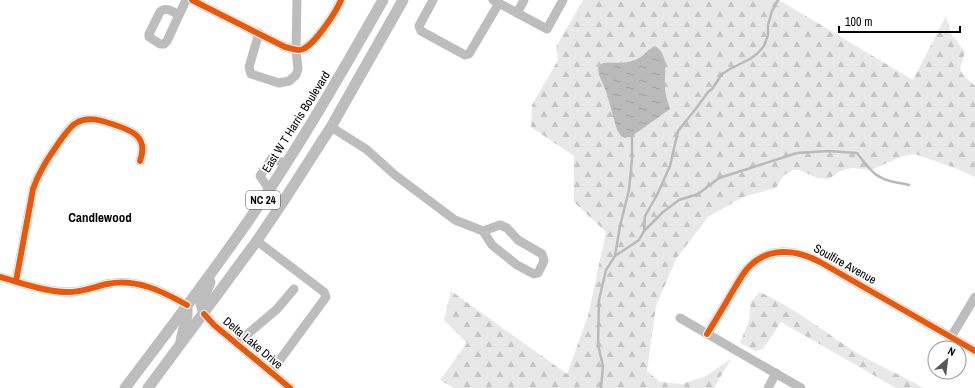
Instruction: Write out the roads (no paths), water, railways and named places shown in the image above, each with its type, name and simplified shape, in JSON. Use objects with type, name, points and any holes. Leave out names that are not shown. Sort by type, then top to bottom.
[{"type":"main road","name":"East W T Harris Boulevard","points":[[125,388],[217,264],[286,164],[334,86],[383,0]]},
{"type":"main road","name":"NC 24","points":[[148,388],[257,241],[331,127],[403,0]]},
{"type":"main road","points":[[204,314],[201,304],[217,264]]},
{"type":"main road","points":[[178,348],[187,316],[187,305]]},
{"type":"street","points":[[179,15],[186,0]]},
{"type":"street","points":[[192,0],[285,47],[296,50],[303,49],[312,42],[337,10],[341,0]]},
{"type":"street","points":[[259,33],[249,67],[251,74],[279,83],[289,81],[296,75],[298,69],[296,50],[297,0]]},
{"type":"street","points":[[433,0],[419,26],[421,31],[465,55],[469,54],[472,50],[496,2],[547,29],[563,0]]},
{"type":"street","points":[[517,13],[524,0]]},
{"type":"street","points":[[16,281],[33,189],[44,163],[69,128],[83,120],[91,119],[134,132],[140,141],[142,148],[140,161]]},
{"type":"street","points":[[331,127],[366,149],[396,175],[455,220],[483,231],[492,245],[517,265],[534,274],[538,273],[544,261],[542,254],[518,240],[507,228],[500,225],[483,231]]},
{"type":"street","points":[[257,241],[324,292],[326,297],[271,372]]},
{"type":"street","name":"Soulfire Avenue","points":[[707,334],[748,268],[765,256],[786,251],[799,253],[820,262],[975,351]]},
{"type":"street","points":[[0,277],[63,292],[77,292],[122,282],[135,283],[160,291],[187,305]]},
{"type":"street","points":[[237,343],[277,309],[294,289]]},
{"type":"street","points":[[951,337],[975,297]]},
{"type":"street","name":"Delta Lake Drive","points":[[204,314],[290,388]]},
{"type":"street","points":[[680,318],[801,388]]},
{"type":"street","points":[[768,388],[776,373]]},
{"type":"water","points":[[655,46],[663,54],[665,65],[665,91],[670,109],[632,136],[625,138],[621,136],[617,130],[598,68],[603,63],[626,62],[634,60],[641,57]]},
{"type":"waterway","points":[[644,231],[645,216],[657,195],[670,166],[678,131],[708,92],[712,89],[722,74],[750,59],[764,46],[768,35],[768,25],[772,11],[778,0]]},
{"type":"waterway","points":[[615,256],[620,226],[629,190],[632,159],[632,136]]},
{"type":"waterway","points":[[601,388],[603,366],[598,345],[599,300],[606,270],[615,256],[639,240],[644,231],[663,212],[679,200],[698,194],[719,178],[797,153],[828,151],[857,153],[875,174],[890,181],[909,185]]},
{"type":"district","name":"Candlewood","points":[[100,217]]}]
